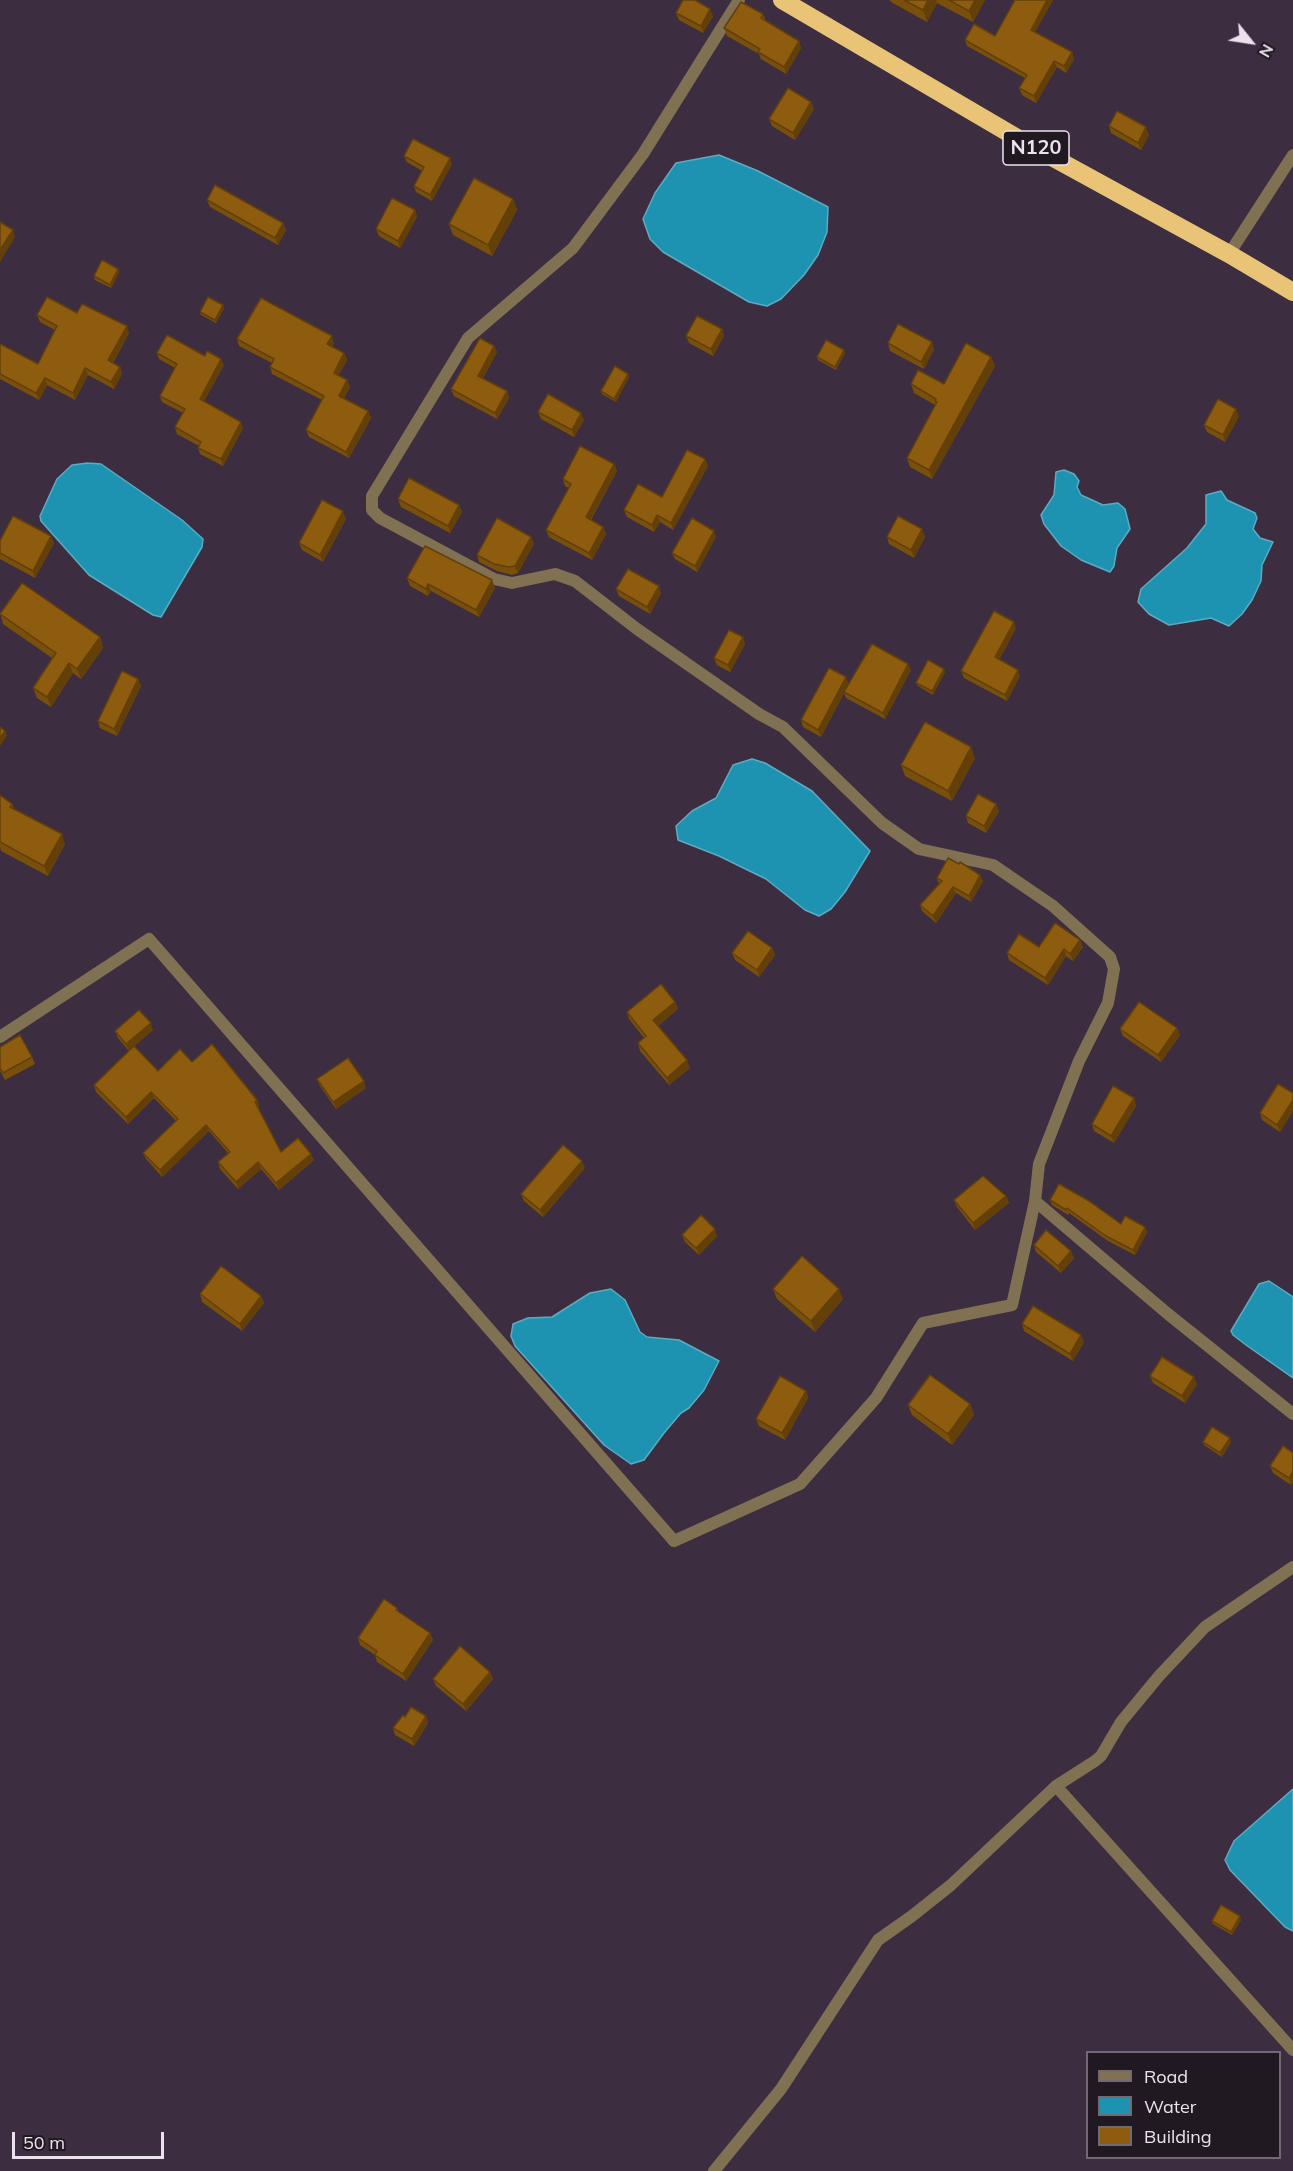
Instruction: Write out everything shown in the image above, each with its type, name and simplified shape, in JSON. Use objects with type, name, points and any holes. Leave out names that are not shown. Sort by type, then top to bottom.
[{"type":"highway","name":"N120","points":[[783,0],[1019,139],[1229,254],[1293,292]]},
{"type":"street","points":[[0,1037],[149,939],[674,1541],[800,1484],[876,1398],[923,1323],[1012,1305],[1035,1201],[1039,1164],[1079,1061],[1108,1004],[1114,969],[1110,957],[1053,906],[993,865],[919,849],[891,830],[783,727],[759,714],[647,636],[575,581],[555,574],[512,583],[494,579],[380,518],[372,510],[372,496],[468,338],[573,248],[643,154],[739,0]]},
{"type":"street","points":[[1229,254],[1293,155]]},
{"type":"street","points":[[1035,1201],[1168,1314],[1293,1414]]},
{"type":"street","points":[[714,2171],[781,2089],[878,1940],[951,1885],[1056,1786],[1101,1756],[1121,1722],[1159,1676],[1205,1627],[1293,1567]]},
{"type":"street","points":[[1056,1786],[1293,2050]]},
{"type":"water","points":[[719,155],[758,171],[828,207],[827,232],[818,255],[804,275],[781,299],[767,306],[749,302],[663,252],[650,239],[643,219],[655,193],[676,163]]},
{"type":"water","points":[[101,464],[182,520],[203,539],[202,547],[161,617],[153,615],[89,575],[41,521],[40,516],[57,479],[72,465]]},
{"type":"water","points":[[1064,470],[1074,474],[1079,481],[1077,487],[1081,495],[1103,505],[1118,503],[1125,509],[1130,529],[1117,548],[1114,566],[1110,572],[1081,560],[1061,546],[1044,524],[1041,515],[1054,495],[1056,472]]},
{"type":"water","points":[[1221,491],[1227,500],[1255,513],[1257,518],[1253,529],[1260,538],[1273,542],[1262,565],[1261,581],[1252,600],[1229,626],[1211,618],[1169,625],[1149,614],[1138,602],[1141,589],[1187,548],[1206,524],[1206,495]]},
{"type":"water","points":[[752,759],[765,763],[812,791],[870,851],[845,892],[831,909],[819,916],[805,910],[766,879],[719,856],[678,840],[676,826],[692,811],[716,798],[733,765]]},
{"type":"water","points":[[1269,1281],[1293,1297],[1293,1378],[1246,1345],[1231,1331],[1259,1284]]},
{"type":"water","points":[[611,1289],[625,1300],[640,1332],[647,1337],[679,1340],[719,1361],[704,1390],[689,1408],[681,1413],[644,1460],[631,1464],[604,1445],[515,1346],[511,1336],[513,1324],[528,1318],[552,1317],[590,1293]]},
{"type":"water","points":[[1293,1789],[1293,1931],[1285,1927],[1230,1870],[1225,1860],[1234,1841]]},
{"type":"building","points":[[683,0],[695,0],[710,9],[701,26],[676,13]]},
{"type":"building","points":[[904,0],[928,0],[923,10]]},
{"type":"building","points":[[949,0],[975,0],[969,11]]},
{"type":"building","points":[[1015,0],[1047,0],[1031,30],[1072,52],[1064,66],[1054,61],[1034,96],[1019,88],[1027,75],[965,40],[974,24],[995,36]]},
{"type":"building","points":[[741,2],[763,14],[761,18],[799,41],[784,67],[758,52],[760,49],[724,28]]},
{"type":"building","points":[[788,88],[811,102],[793,133],[769,119]]},
{"type":"building","points":[[1117,111],[1146,127],[1138,143],[1109,126]]},
{"type":"building","points":[[413,139],[450,158],[430,195],[414,186],[424,167],[404,156]]},
{"type":"building","points":[[474,178],[513,199],[488,245],[449,224]]},
{"type":"building","points":[[215,185],[283,223],[275,238],[207,200]]},
{"type":"building","points":[[392,198],[415,210],[398,241],[376,229]]},
{"type":"building","points":[[0,222],[13,230],[0,250]]},
{"type":"building","points":[[102,260],[118,269],[110,285],[94,276]]},
{"type":"building","points":[[47,297],[77,313],[82,304],[127,326],[108,360],[120,367],[111,382],[85,368],[73,393],[45,378],[36,393],[0,374],[0,344],[38,364],[57,326],[37,315]]},
{"type":"building","points":[[208,297],[223,305],[215,320],[200,312]]},
{"type":"building","points":[[261,298],[332,336],[327,344],[344,353],[334,373],[347,380],[339,396],[368,411],[346,452],[306,430],[324,396],[270,367],[274,359],[237,339]]},
{"type":"building","points":[[697,316],[722,329],[711,349],[686,336]]},
{"type":"building","points":[[898,324],[932,342],[921,362],[888,343]]},
{"type":"building","points":[[167,335],[205,356],[207,351],[221,359],[200,399],[241,422],[221,459],[198,448],[201,442],[175,427],[185,409],[160,396],[177,364],[157,353]]},
{"type":"building","points":[[480,338],[494,346],[478,376],[507,391],[495,413],[451,389]]},
{"type":"building","points":[[826,340],[844,350],[835,367],[817,357]]},
{"type":"building","points":[[966,343],[991,357],[929,470],[907,458],[937,402],[936,399],[911,384],[918,370],[944,384]]},
{"type":"building","points":[[615,366],[628,374],[614,399],[601,391]]},
{"type":"building","points":[[548,394],[581,413],[572,430],[538,412]]},
{"type":"building","points":[[1218,399],[1236,409],[1223,435],[1204,425]]},
{"type":"building","points":[[580,446],[614,464],[586,517],[603,527],[589,553],[546,530],[571,484],[563,479]]},
{"type":"building","points":[[687,450],[705,459],[671,523],[657,515],[652,525],[624,510],[638,484],[662,497]]},
{"type":"building","points":[[409,478],[459,505],[448,526],[398,499]]},
{"type":"building","points":[[322,500],[343,511],[320,555],[299,543]]},
{"type":"building","points":[[13,516],[51,536],[33,571],[0,553],[0,541]]},
{"type":"building","points":[[898,516],[922,529],[911,550],[887,537]]},
{"type":"building","points":[[497,518],[531,537],[515,566],[494,564],[477,555]]},
{"type":"building","points":[[692,518],[714,531],[695,566],[672,553]]},
{"type":"building","points":[[425,546],[492,580],[476,610],[428,584],[426,589],[407,578]]},
{"type":"building","points":[[628,569],[659,586],[647,607],[616,589]]},
{"type":"building","points":[[22,583],[100,637],[77,669],[69,663],[47,697],[33,688],[56,653],[0,614]]},
{"type":"building","points":[[994,611],[1014,622],[995,657],[1018,670],[1005,695],[961,671]]},
{"type":"building","points":[[729,630],[743,637],[728,665],[714,658]]},
{"type":"building","points":[[872,644],[908,664],[883,713],[844,692]]},
{"type":"building","points":[[928,660],[944,669],[932,691],[916,683]]},
{"type":"building","points":[[829,668],[846,677],[818,730],[801,720]]},
{"type":"building","points":[[122,671],[138,679],[114,729],[98,721]]},
{"type":"building","points":[[925,722],[971,747],[948,791],[901,765]]},
{"type":"building","points":[[0,727],[5,731],[0,738]]},
{"type":"building","points":[[978,794],[996,804],[984,826],[966,816]]},
{"type":"building","points":[[0,795],[12,804],[10,807],[62,834],[44,866],[0,842]]},
{"type":"building","points":[[948,858],[959,864],[960,862],[980,875],[969,896],[953,887],[933,916],[920,905],[942,881],[937,878]]},
{"type":"building","points":[[1055,923],[1080,940],[1070,954],[1064,949],[1045,978],[1007,953],[1019,934],[1039,947]]},
{"type":"building","points":[[748,931],[772,948],[757,970],[732,953]]},
{"type":"building","points":[[661,984],[675,1002],[653,1020],[687,1060],[667,1078],[638,1043],[646,1036],[627,1012]]},
{"type":"building","points":[[1139,1002],[1177,1028],[1158,1055],[1120,1029]]},
{"type":"building","points":[[139,1010],[151,1023],[126,1044],[115,1031]]},
{"type":"building","points":[[20,1035],[32,1057],[3,1073],[0,1068],[0,1047]]},
{"type":"building","points":[[212,1044],[257,1100],[255,1102],[281,1152],[298,1138],[311,1154],[276,1183],[258,1162],[236,1182],[218,1162],[230,1152],[206,1125],[160,1170],[143,1153],[178,1119],[151,1092],[126,1117],[94,1085],[134,1046],[158,1071],[180,1049],[192,1062]]},
{"type":"building","points":[[348,1058],[364,1081],[333,1102],[317,1079]]},
{"type":"building","points":[[1278,1084],[1293,1093],[1293,1100],[1277,1125],[1260,1113]]},
{"type":"building","points":[[1113,1086],[1134,1098],[1111,1136],[1092,1124]]},
{"type":"building","points":[[563,1145],[582,1161],[540,1210],[521,1194]]},
{"type":"building","points":[[983,1176],[1006,1196],[973,1223],[954,1200]]},
{"type":"building","points":[[1059,1184],[1089,1201],[1121,1224],[1125,1216],[1145,1227],[1133,1250],[1106,1236],[1067,1208],[1066,1210],[1050,1200]]},
{"type":"building","points":[[701,1215],[715,1229],[696,1248],[682,1235]]},
{"type":"building","points":[[1046,1230],[1071,1251],[1058,1266],[1034,1245]]},
{"type":"building","points":[[802,1256],[839,1289],[811,1321],[773,1289]]},
{"type":"building","points":[[221,1266],[261,1296],[240,1324],[200,1294]]},
{"type":"building","points":[[1033,1306],[1081,1335],[1070,1354],[1022,1324]]},
{"type":"building","points":[[1162,1357],[1194,1377],[1182,1396],[1150,1376]]},
{"type":"building","points":[[930,1375],[970,1404],[948,1434],[908,1405]]},
{"type":"building","points":[[780,1376],[806,1391],[782,1433],[756,1419]]},
{"type":"building","points":[[1212,1427],[1230,1438],[1220,1453],[1203,1442]]},
{"type":"building","points":[[1283,1446],[1293,1453],[1293,1471],[1289,1478],[1270,1466]]},
{"type":"building","points":[[384,1599],[430,1633],[403,1674],[375,1655],[377,1651],[358,1638]]},
{"type":"building","points":[[460,1646],[490,1672],[463,1704],[433,1679]]},
{"type":"building","points":[[411,1707],[426,1716],[412,1739],[393,1728],[403,1715],[405,1717]]},
{"type":"building","points":[[1221,1905],[1240,1916],[1231,1932],[1212,1921]]}]
